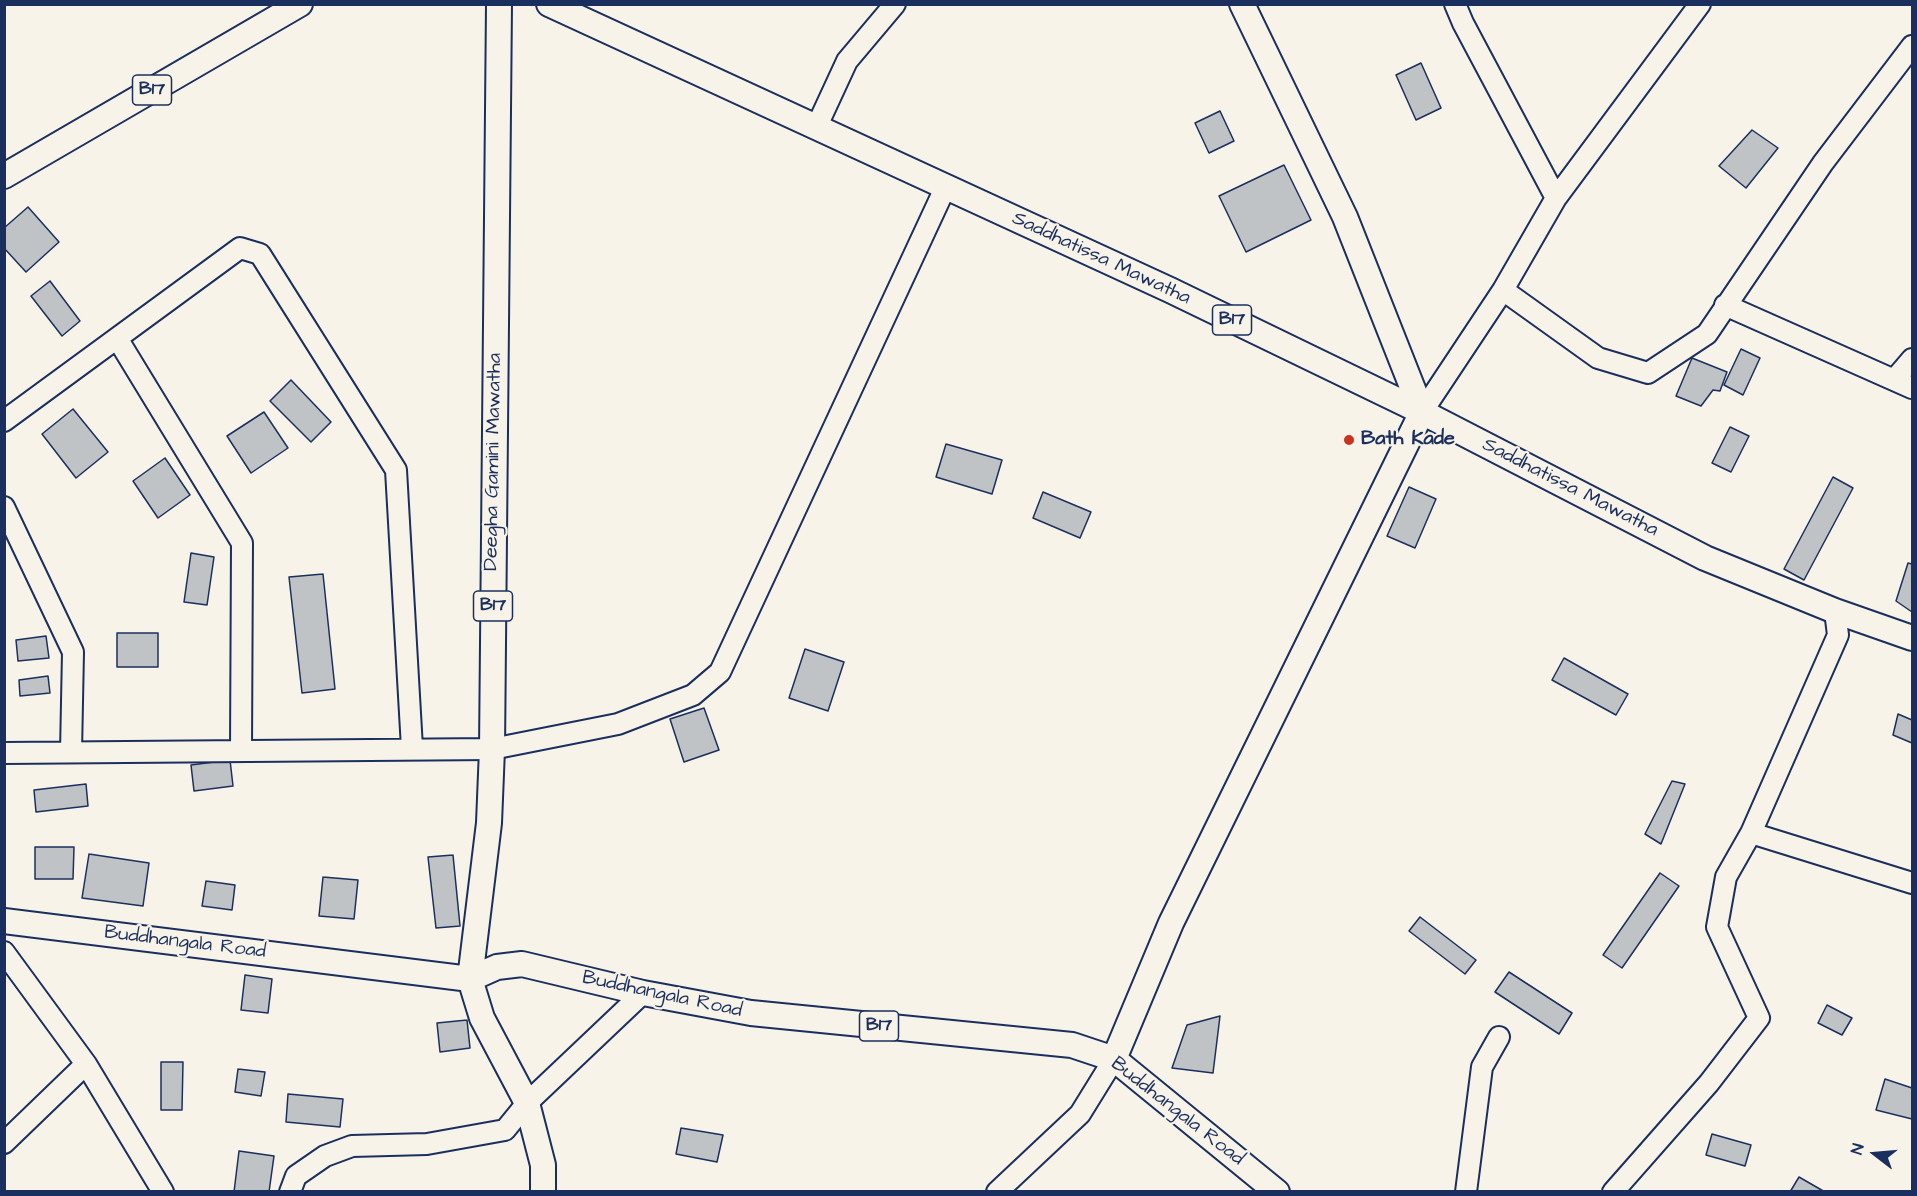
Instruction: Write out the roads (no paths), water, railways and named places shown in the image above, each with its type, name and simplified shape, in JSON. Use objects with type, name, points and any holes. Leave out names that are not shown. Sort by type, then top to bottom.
[{"type":"main road","name":"B17","points":[[4,176],[300,4]]},
{"type":"main road","name":"Deegha Gamini Mawatha","points":[[499,4],[492,749],[489,823],[470,979],[482,1018],[527,1103],[543,1165],[543,1191]]},
{"type":"main road","name":"Saddhatissa Mawatha","points":[[549,4],[946,186],[1422,412],[1705,558],[1836,611],[1912,638]]},
{"type":"main road","points":[[1114,1059],[1171,923],[1422,412],[1346,217],[1242,4]]},
{"type":"main road","name":"Buddhangala Road","points":[[4,921],[470,979],[497,967],[522,964],[643,993],[751,1013],[1072,1045],[1114,1059],[1277,1191]]},
{"type":"street","points":[[816,128],[847,61],[895,4]]},
{"type":"street","points":[[1455,4],[1556,198]]},
{"type":"street","points":[[1422,412],[1503,290],[1556,198],[1683,13],[1700,4]]},
{"type":"street","points":[[1503,290],[1598,358],[1648,373],[1707,334],[1823,163],[1912,46]]},
{"type":"street","points":[[4,753],[492,749],[618,724],[693,694],[720,672],[946,186]]},
{"type":"street","points":[[4,421],[240,248],[260,254],[396,470],[411,748]]},
{"type":"street","points":[[1725,305],[1912,388]]},
{"type":"street","points":[[117,338],[242,543],[241,750]]},
{"type":"street","points":[[1894,380],[1912,359]]},
{"type":"street","points":[[4,507],[73,652],[71,752]]},
{"type":"street","points":[[1613,1191],[1709,1083],[1759,1018],[1717,927],[1726,877],[1751,833],[1838,634],[1836,611]]},
{"type":"street","points":[[1751,833],[1912,883]]},
{"type":"street","points":[[4,952],[86,1064],[163,1191]]},
{"type":"street","points":[[290,1191],[296,1176],[325,1156],[352,1146],[427,1144],[505,1130],[527,1103],[643,993]]},
{"type":"street","points":[[1466,1191],[1482,1067],[1498,1037]]},
{"type":"street","points":[[997,1191],[1080,1114],[1114,1059]]},
{"type":"street","points":[[4,1143],[86,1064]]},
{"type":"place","name":"Bath Kade","points":[[1349,440]]}]
